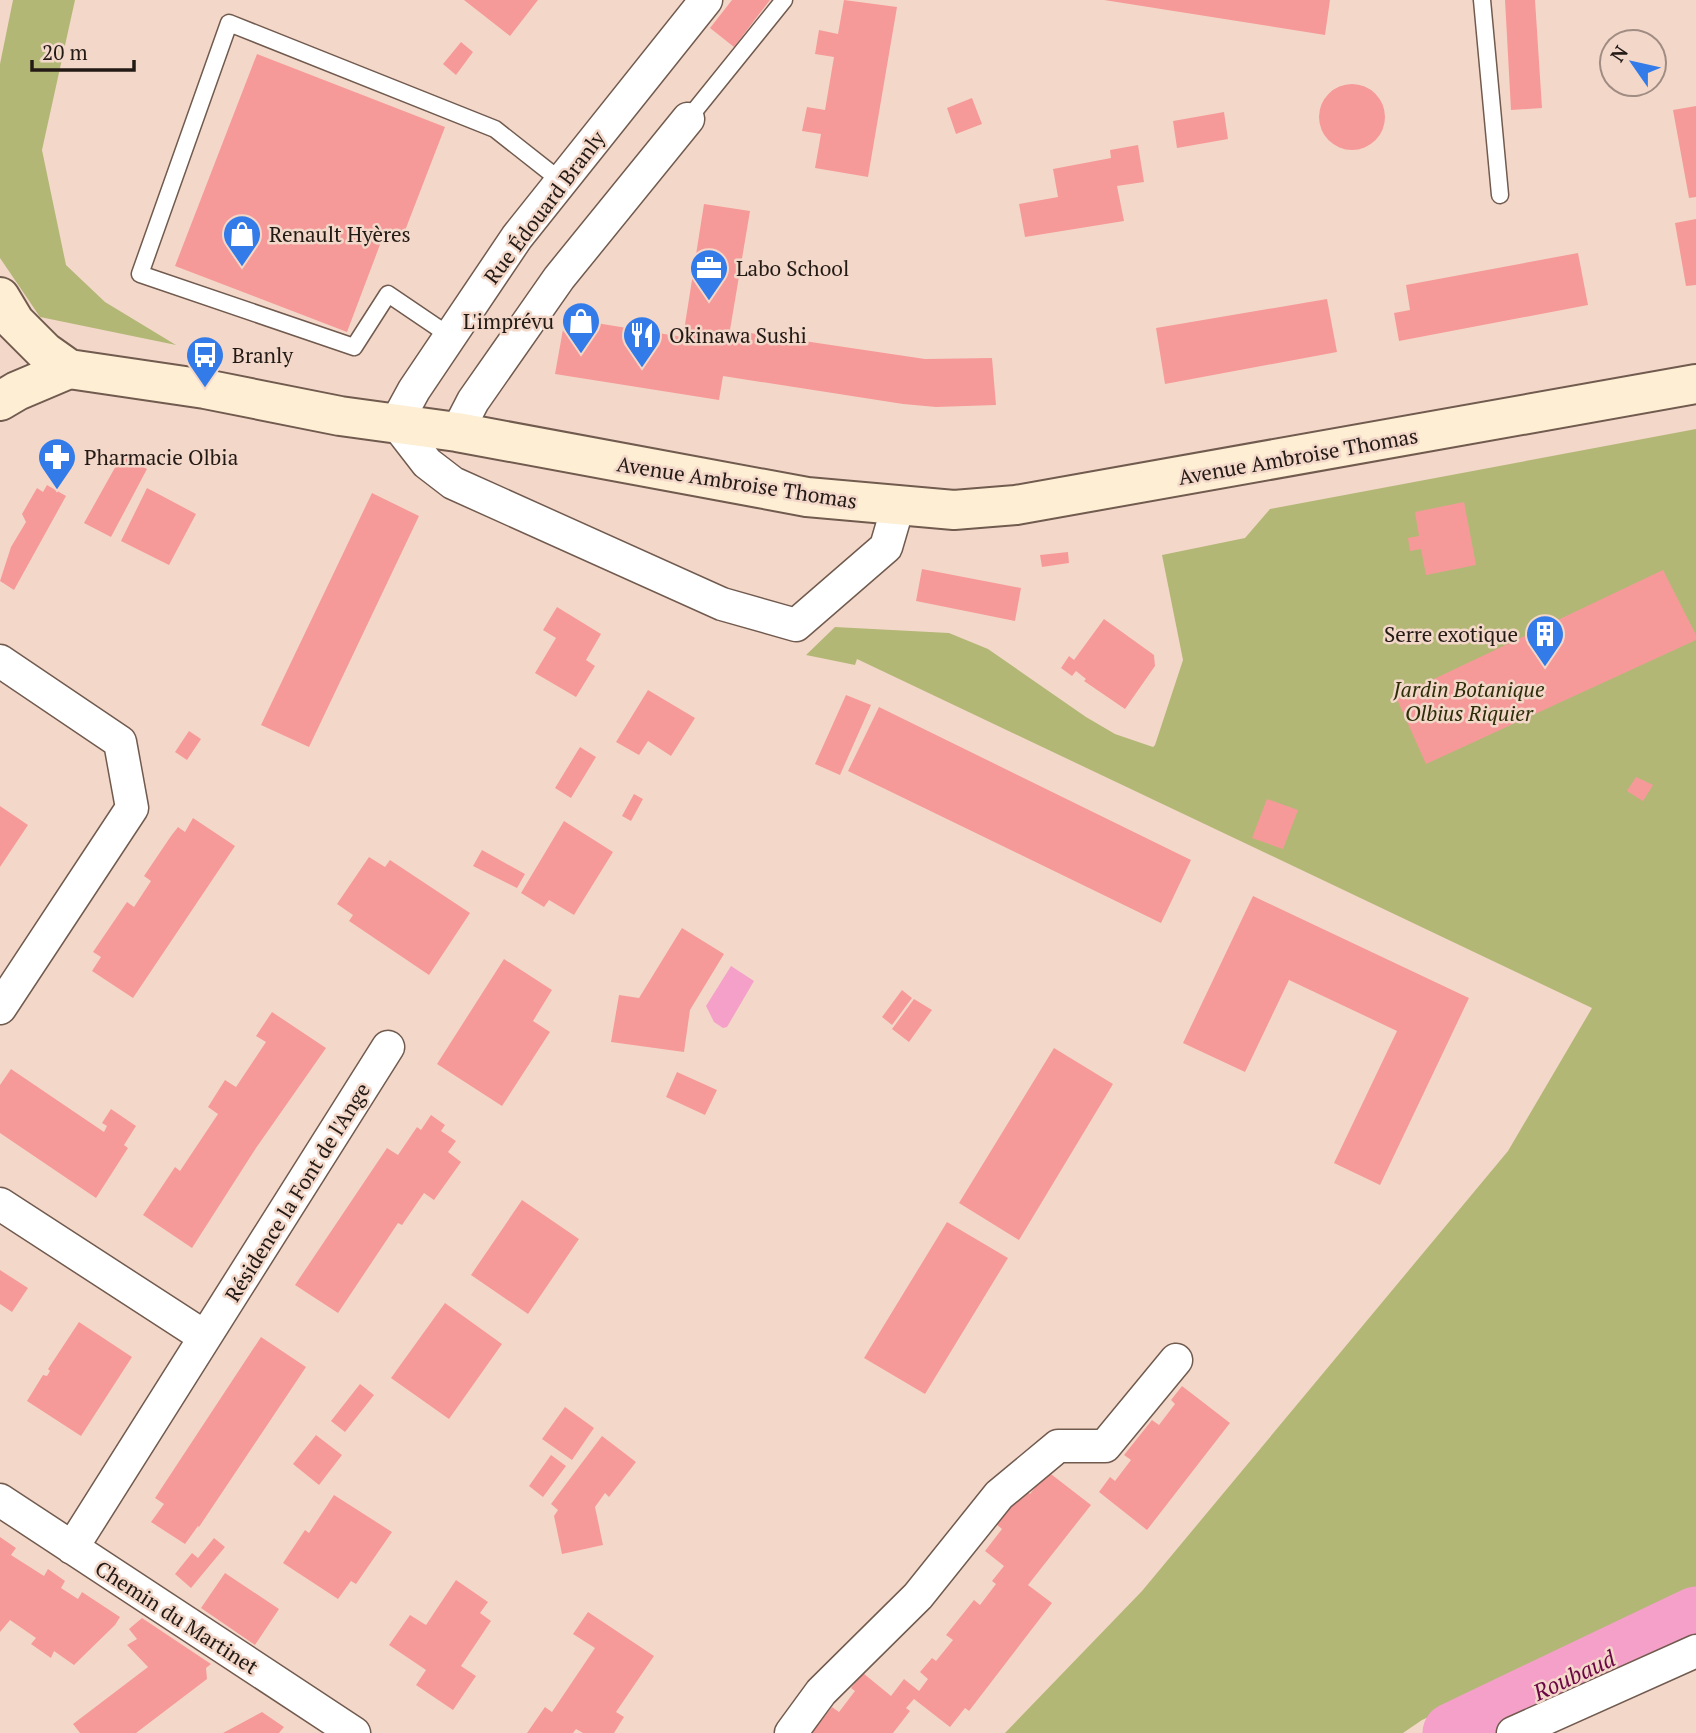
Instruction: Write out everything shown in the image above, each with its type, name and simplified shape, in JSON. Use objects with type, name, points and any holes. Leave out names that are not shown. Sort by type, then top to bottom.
[{"type":"street","name":"Rue Édouard Branly","points":[[396,423],[414,390],[517,237],[706,0]]},
{"type":"street","points":[[457,432],[473,401],[559,278],[688,119]]},
{"type":"street","name":"Avenue Ambroise Thomas","points":[[0,297],[23,329],[45,352],[69,369],[205,389],[340,416],[457,432],[807,497],[954,510],[1016,505],[1696,383]]},
{"type":"street","points":[[0,401],[69,369]]},
{"type":"street","points":[[396,423],[426,463],[453,483],[722,604],[796,625],[886,547],[898,506]]},
{"type":"street","points":[[0,661],[120,742],[132,808],[0,1008]]},
{"type":"street","name":"Résidence la Font de l'Ange","points":[[72,1548],[388,1047]]},
{"type":"street","points":[[0,1204],[205,1337]]},
{"type":"street","points":[[791,1733],[821,1692],[918,1596],[999,1495],[1058,1446],[1104,1446],[1176,1360]]},
{"type":"street","name":"Chemin du Martinet","points":[[0,1500],[354,1733]]},
{"type":"street","points":[[1513,1733],[1696,1651]]},
{"type":"lane","points":[[688,119],[784,0]]},
{"type":"lane","points":[[1482,0],[1500,195]]},
{"type":"lane","points":[[450,336],[388,294],[354,347],[140,274],[229,23],[495,129],[561,181]]},
{"type":"green space","points":[[13,0],[75,0],[42,150],[66,265],[105,302],[176,345],[40,317],[0,258],[0,64]]},
{"type":"green space","name":"Jardin Botanique Olbius Riquier","points":[[1696,429],[1696,1595],[1422,1720],[1403,1733],[1005,1733],[1142,1591],[1508,1151],[1592,1008],[857,659],[855,665],[806,655],[835,627],[949,633],[988,649],[1115,734],[1153,747],[1183,660],[1162,555],[1245,538],[1270,509]]},
{"type":"shaded area","points":[[731,966],[754,981],[727,1027],[723,1028],[714,1022],[706,1006]]},
{"type":"building","points":[[464,0],[538,0],[510,36]]},
{"type":"building","points":[[732,0],[770,0],[734,47],[710,28]]},
{"type":"building","points":[[844,0],[897,7],[868,177],[815,168],[821,134],[802,131],[807,107],[825,110],[834,57],[815,54],[819,30],[838,34]]},
{"type":"building","points":[[1104,0],[1330,0],[1325,35]]},
{"type":"building","points":[[1505,0],[1535,0],[1542,108],[1511,110]]},
{"type":"building","points":[[461,42],[473,52],[456,75],[443,64]]},
{"type":"building","points":[[257,54],[445,127],[401,241],[384,234],[347,332],[175,266]]},
{"type":"building","points":[[1358,84],[1376,93],[1383,104],[1383,130],[1376,141],[1365,148],[1346,150],[1328,141],[1321,130],[1319,111],[1328,93],[1339,86]]},
{"type":"building","points":[[972,98],[982,124],[956,134],[947,108]]},
{"type":"building","points":[[1696,106],[1696,197],[1689,198],[1673,110]]},
{"type":"building","points":[[1224,112],[1228,139],[1177,148],[1173,121]]},
{"type":"building","points":[[1138,145],[1144,182],[1117,186],[1124,221],[1025,237],[1019,204],[1058,197],[1053,169],[1111,158],[1110,150]]},
{"type":"building","points":[[704,204],[750,211],[730,330],[925,359],[992,358],[996,405],[936,407],[903,404],[723,376],[719,400],[555,374],[565,318],[683,337]]},
{"type":"building","points":[[1696,219],[1696,285],[1686,286],[1675,223]]},
{"type":"building","points":[[1578,253],[1588,305],[1399,341],[1394,313],[1410,310],[1406,285]]},
{"type":"building","points":[[1327,299],[1337,352],[1165,384],[1156,328]]},
{"type":"building","points":[[122,455],[147,469],[111,537],[84,523]]},
{"type":"building","points":[[47,485],[66,496],[14,590],[0,581],[11,547],[26,522],[22,514],[37,488],[43,492]]},
{"type":"building","points":[[147,488],[196,514],[169,565],[121,541]]},
{"type":"building","points":[[372,493],[419,516],[309,747],[261,725]]},
{"type":"building","points":[[1464,502],[1476,565],[1426,575],[1421,549],[1410,551],[1408,538],[1419,536],[1415,512]]},
{"type":"building","points":[[1068,552],[1069,563],[1042,567],[1040,555]]},
{"type":"building","points":[[922,569],[1021,588],[1015,621],[916,601]]},
{"type":"building","name":"Serre exotique","points":[[1663,570],[1696,635],[1696,640],[1426,764],[1396,697]]},
{"type":"building","points":[[557,607],[601,634],[586,660],[595,666],[576,697],[535,673],[556,638],[543,630]]},
{"type":"building","points":[[1104,619],[1154,655],[1155,666],[1125,709],[1084,681],[1086,679],[1076,671],[1072,676],[1061,668],[1069,656],[1074,660]]},
{"type":"building","points":[[648,690],[695,718],[671,756],[648,741],[639,755],[616,742]]},
{"type":"building","points":[[846,695],[871,705],[840,775],[815,764]]},
{"type":"building","points":[[879,707],[1191,860],[1161,923],[848,771]]},
{"type":"building","points":[[189,731],[201,739],[187,760],[175,752]]},
{"type":"building","points":[[580,747],[596,757],[571,798],[555,788]]},
{"type":"building","points":[[1636,777],[1653,785],[1643,801],[1627,791]]},
{"type":"building","points":[[634,794],[643,799],[631,821],[622,816]]},
{"type":"building","points":[[1267,799],[1298,810],[1283,849],[1252,838]]},
{"type":"building","points":[[0,806],[28,825],[0,867]]},
{"type":"building","points":[[193,818],[235,846],[133,998],[92,971],[101,957],[93,952],[127,902],[134,907],[151,881],[144,876],[171,836],[178,827],[185,832]]},
{"type":"building","points":[[564,821],[613,852],[574,915],[549,900],[544,907],[521,893]]},
{"type":"building","points":[[482,850],[525,874],[517,888],[473,866]]},
{"type":"building","points":[[369,857],[385,867],[390,860],[470,913],[429,975],[349,921],[353,915],[337,904]]},
{"type":"building","points":[[1253,896],[1469,998],[1380,1185],[1334,1163],[1397,1031],[1289,980],[1245,1072],[1183,1043]]},
{"type":"building","points":[[682,928],[724,954],[690,1010],[684,1052],[611,1042],[619,995],[639,998]]},
{"type":"building","points":[[504,959],[552,990],[533,1021],[550,1032],[502,1106],[437,1064]]},
{"type":"building","points":[[902,990],[912,998],[892,1025],[882,1017]]},
{"type":"building","points":[[914,999],[932,1010],[909,1042],[892,1029]]},
{"type":"building","points":[[272,1012],[326,1048],[256,1148],[192,1248],[143,1215],[175,1167],[180,1171],[218,1114],[208,1107],[225,1080],[236,1087],[266,1042],[256,1036]]},
{"type":"building","points":[[1054,1048],[1113,1084],[1019,1240],[959,1203]]},
{"type":"building","points":[[11,1069],[104,1132],[107,1126],[102,1123],[111,1109],[136,1126],[124,1145],[128,1148],[96,1198],[0,1133],[0,1085]]},
{"type":"building","points":[[677,1072],[717,1090],[705,1115],[666,1097]]},
{"type":"building","points":[[431,1115],[445,1125],[441,1131],[456,1141],[448,1152],[461,1162],[434,1200],[424,1193],[402,1225],[398,1223],[338,1313],[295,1285],[387,1148],[398,1155],[417,1127],[421,1130]]},
{"type":"building","points":[[522,1200],[579,1239],[528,1314],[471,1275]]},
{"type":"building","points":[[947,1222],[1008,1258],[925,1394],[864,1358]]},
{"type":"building","points":[[0,1270],[28,1288],[12,1312],[0,1304]]},
{"type":"building","points":[[445,1303],[502,1344],[449,1419],[391,1378]]},
{"type":"building","points":[[79,1322],[132,1357],[81,1436],[27,1401],[43,1375],[47,1376],[50,1371],[48,1369]]},
{"type":"building","points":[[261,1337],[306,1367],[185,1544],[151,1522],[164,1504],[155,1498]]},
{"type":"building","points":[[360,1384],[374,1395],[345,1432],[331,1421]]},
{"type":"building","points":[[1182,1386],[1230,1423],[1147,1530],[1099,1492],[1110,1477],[1115,1481],[1131,1460],[1124,1455],[1152,1420],[1159,1425],[1175,1404],[1171,1400]]},
{"type":"building","points":[[565,1407],[594,1428],[572,1460],[542,1439]]},
{"type":"building","points":[[316,1435],[342,1455],[319,1485],[293,1464]]},
{"type":"building","points":[[602,1436],[636,1462],[609,1497],[605,1493],[595,1507],[603,1545],[562,1554],[554,1516],[558,1510],[551,1504]]},
{"type":"building","points":[[551,1455],[566,1466],[543,1497],[529,1486]]},
{"type":"building","points":[[1047,1471],[1091,1505],[1028,1585],[1052,1603],[969,1711],[965,1708],[950,1727],[914,1699],[906,1708],[910,1711],[893,1733],[812,1733],[832,1707],[839,1712],[855,1691],[851,1688],[863,1673],[891,1696],[904,1679],[919,1691],[928,1679],[920,1672],[932,1658],[936,1661],[953,1640],[946,1635],[974,1600],[980,1605],[996,1584],[992,1581],[1004,1566],[985,1551],[1002,1529],[996,1524],[1023,1488],[1030,1494]]},
{"type":"building","points":[[334,1495],[392,1532],[356,1584],[351,1581],[338,1599],[283,1563],[305,1530],[309,1533]]},
{"type":"building","points":[[0,1537],[16,1548],[11,1555],[44,1576],[48,1569],[65,1581],[61,1588],[78,1599],[82,1592],[120,1617],[74,1665],[54,1651],[51,1658],[31,1644],[36,1638],[10,1620],[0,1632]]},
{"type":"building","points":[[214,1538],[225,1547],[191,1588],[175,1574],[192,1553],[198,1558]]},
{"type":"building","points":[[225,1573],[279,1609],[255,1645],[201,1608]]},
{"type":"building","points":[[456,1580],[488,1602],[480,1613],[491,1621],[461,1666],[476,1676],[453,1710],[416,1685],[426,1670],[389,1645],[410,1615],[426,1625]]},
{"type":"building","points":[[588,1612],[654,1656],[616,1712],[624,1717],[614,1733],[583,1733],[576,1729],[573,1733],[527,1733],[545,1707],[552,1712],[595,1648],[573,1634]]},
{"type":"building","points":[[142,1618],[211,1664],[206,1668],[207,1679],[136,1733],[80,1733],[73,1724],[148,1667],[127,1645],[137,1639],[129,1629]]},
{"type":"building","points":[[262,1712],[284,1727],[279,1733],[223,1733]]},
{"type":"waterway","name":"Roubaud","points":[[1453,1733],[1696,1617]]},
{"type":"place","name":"Renault Hyères","points":[[242,268]]},
{"type":"place","name":"Labo School","points":[[709,302]]},
{"type":"place","name":"L'imprévu","points":[[581,355]]},
{"type":"place","name":"Okinawa Sushi","points":[[642,369]]},
{"type":"place","name":"Branly","points":[[205,389]]},
{"type":"place","name":"Pharmacie Olbia","points":[[57,491]]},
{"type":"place","name":"Serre exotique","points":[[1545,668]]}]
